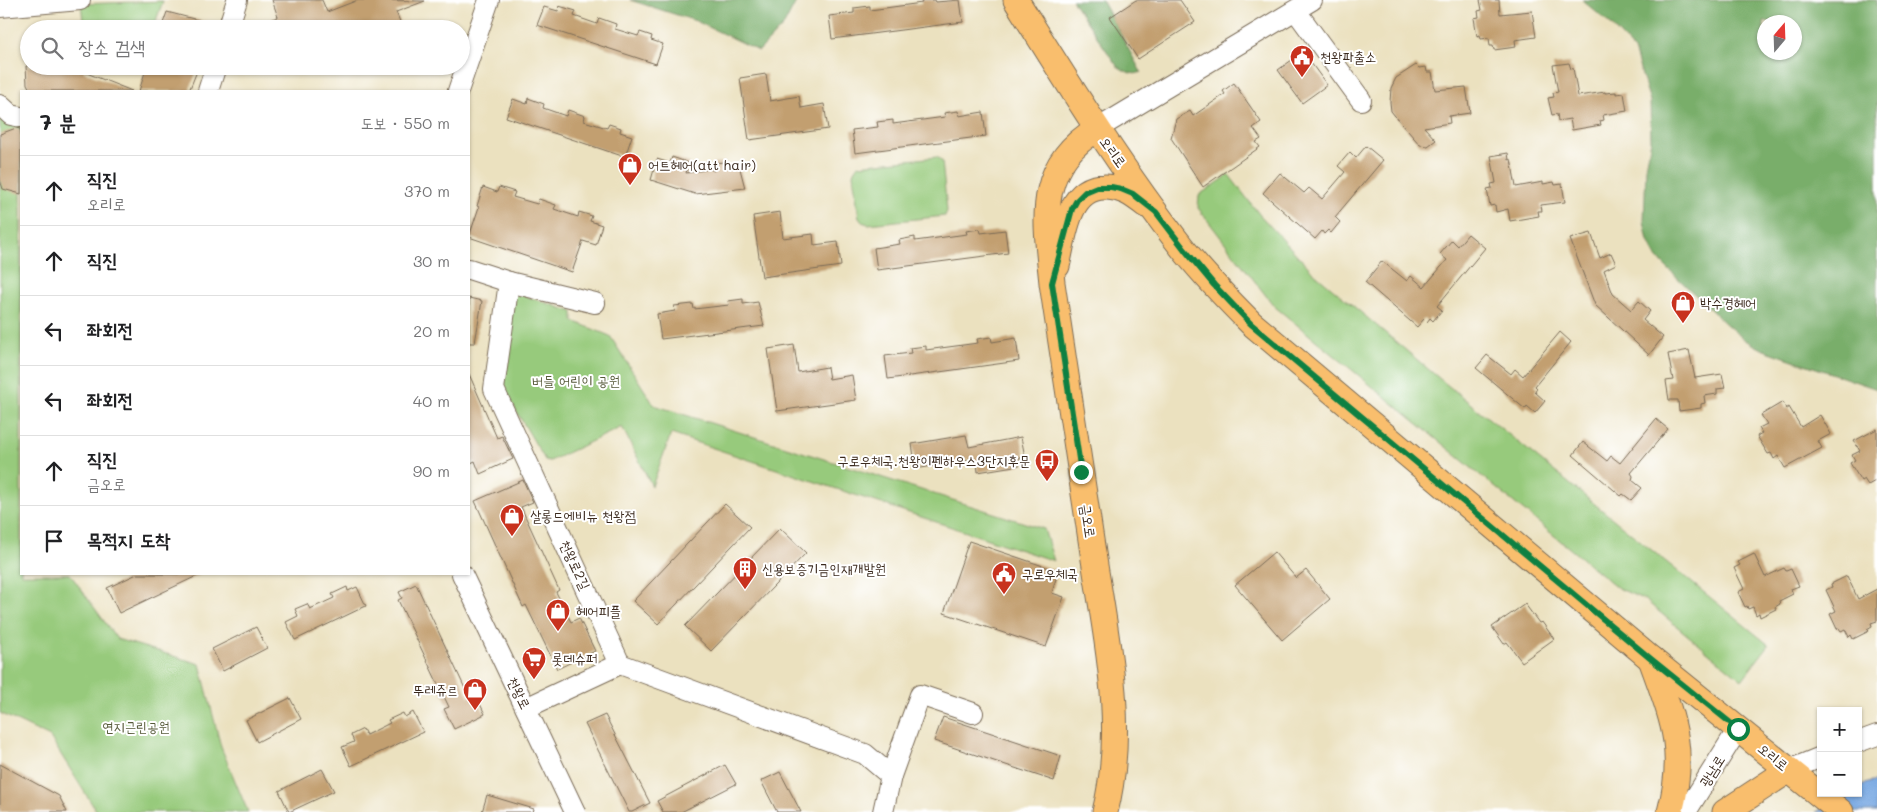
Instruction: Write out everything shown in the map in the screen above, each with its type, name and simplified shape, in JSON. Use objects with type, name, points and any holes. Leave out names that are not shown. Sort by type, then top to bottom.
[{"type":"main road","name":"오리로","points":[[1016,0],[1097,129],[1156,212],[1208,278],[1251,324],[1651,659],[1841,812]]},
{"type":"main road","name":"금오로","points":[[1097,129],[1070,149],[1060,164],[1048,195],[1047,211],[1052,283],[1113,677],[1114,745],[1112,776],[1105,812]]},
{"type":"main road","points":[[1052,283],[1072,209],[1085,192],[1097,187],[1121,189],[1133,194],[1156,212]]},
{"type":"main road","points":[[1651,659],[1676,733],[1678,755],[1677,779],[1670,812]]},
{"type":"main road","points":[[1725,812],[1789,770]]},
{"type":"street","points":[[0,7],[80,0]]},
{"type":"street","points":[[231,20],[237,0]]},
{"type":"street","points":[[470,56],[489,0]]},
{"type":"street","points":[[1304,6],[1361,100]]},
{"type":"street","name":"오리로","points":[[1097,129],[1304,6]]},
{"type":"street","points":[[208,90],[213,75]]},
{"type":"street","points":[[458,90],[463,75]]},
{"type":"street","points":[[0,105],[12,115],[20,117]]},
{"type":"street","points":[[470,269],[509,282],[595,302]]},
{"type":"street","name":"천왕로2길","points":[[509,282],[494,389],[620,664]]},
{"type":"street","name":"천왕로","points":[[462,575],[575,812]]},
{"type":"street","points":[[526,708],[620,664],[865,754],[891,776]]},
{"type":"street","points":[[883,812],[891,776],[920,695],[973,712]]},
{"type":"street","name":"광남로","points":[[1686,812],[1738,729]]},
{"type":"street","points":[[1862,741],[1877,735]]},
{"type":"street","points":[[1789,770],[1817,759]]},
{"type":"green space","points":[[630,0],[797,0],[784,25],[759,51],[696,21]]},
{"type":"green space","points":[[1072,0],[1102,0],[1141,72],[1135,74],[1117,66]]},
{"type":"green space","points":[[1582,0],[1877,0],[1877,389],[1764,350],[1745,340],[1664,265],[1654,253],[1648,241],[1644,221],[1646,167],[1651,140],[1650,101],[1634,50],[1610,24]]},
{"type":"green space","points":[[163,1],[156,20],[83,20],[81,4]]},
{"type":"green space","name":"연지근린공원","points":[[0,105],[20,117],[20,575],[71,575],[117,639],[200,664],[221,747],[248,812],[97,812],[50,737],[0,713]]},
{"type":"green space","points":[[937,157],[942,161],[947,211],[945,216],[868,224],[862,222],[859,218],[853,174],[858,165]]},
{"type":"green space","points":[[1229,175],[1259,214],[1313,272],[1440,379],[1769,645],[1742,680],[1645,600],[1618,588],[1274,306],[1198,208],[1199,195]]},
{"type":"green space","name":"버들 어린이 공원","points":[[517,293],[573,312],[573,321],[610,336],[654,405],[1044,529],[1054,561],[671,434],[652,486],[622,427],[550,461],[545,460],[504,390],[513,294]]},
{"type":"water","points":[[1877,781],[1877,812],[1816,812],[1842,797],[1862,797],[1862,786]]},
{"type":"building","points":[[272,0],[322,0],[327,12],[358,0],[425,1],[396,12],[399,20],[270,20],[278,17]]},
{"type":"building","points":[[921,0],[935,0],[936,2],[960,0],[963,22],[832,39],[829,16],[854,13],[854,8],[870,6],[870,10],[922,3]]},
{"type":"building","points":[[1136,0],[1180,0],[1195,22],[1138,59],[1110,17]]},
{"type":"building","points":[[1480,0],[1499,0],[1500,14],[1532,11],[1536,37],[1515,40],[1516,47],[1494,50],[1493,46],[1490,46],[1489,38],[1481,39],[1480,35],[1477,36],[1474,18],[1479,17],[1478,11],[1482,10]]},
{"type":"building","points":[[559,6],[576,11],[574,16],[597,24],[599,18],[616,24],[615,29],[638,36],[640,32],[652,36],[651,40],[663,44],[656,64],[537,25],[544,7],[558,11]]},
{"type":"building","points":[[167,12],[198,20],[164,20]]},
{"type":"building","name":"천왕파출소","points":[[1303,52],[1327,85],[1302,103],[1278,70]]},
{"type":"building","points":[[1569,63],[1571,69],[1573,68],[1578,96],[1605,92],[1624,93],[1627,111],[1603,115],[1604,120],[1600,121],[1601,125],[1572,130],[1570,119],[1558,121],[1557,114],[1552,115],[1548,98],[1554,97],[1553,93],[1558,92],[1553,65]]},
{"type":"building","points":[[1416,65],[1419,68],[1426,67],[1427,72],[1432,72],[1435,90],[1466,87],[1470,113],[1449,116],[1450,123],[1424,127],[1436,140],[1428,146],[1420,145],[1391,111],[1391,88],[1396,78]]},
{"type":"building","points":[[766,74],[770,101],[799,96],[801,108],[824,104],[828,129],[749,140],[740,78]]},
{"type":"building","points":[[26,75],[92,75],[129,90],[30,90],[27,84]]},
{"type":"building","points":[[144,75],[195,75],[189,90],[139,90]]},
{"type":"building","points":[[1234,83],[1261,122],[1253,128],[1261,139],[1256,142],[1260,147],[1203,187],[1171,138],[1176,119],[1190,111],[1193,116],[1225,94],[1223,91]]},
{"type":"building","points":[[528,98],[544,104],[543,108],[566,116],[568,110],[585,116],[584,121],[607,128],[609,124],[621,128],[620,132],[632,136],[625,157],[506,117],[513,99],[527,104]]},
{"type":"building","points":[[958,111],[959,116],[983,112],[986,136],[855,153],[852,130],[878,127],[877,122],[893,120],[893,124],[945,117],[944,113]]},
{"type":"building","points":[[16,128],[20,129],[20,194],[3,189],[0,180],[0,134]]},
{"type":"building","points":[[1366,146],[1383,160],[1335,217],[1340,222],[1331,233],[1328,230],[1324,234],[1322,231],[1315,239],[1263,193],[1280,173],[1304,193],[1309,188],[1322,199],[1345,172],[1338,166],[1350,152],[1356,158]]},
{"type":"building","points":[[1508,153],[1509,160],[1511,159],[1516,187],[1543,182],[1543,184],[1554,182],[1555,185],[1562,184],[1565,202],[1541,205],[1542,211],[1538,211],[1539,216],[1510,221],[1508,209],[1496,212],[1495,205],[1490,206],[1487,189],[1492,188],[1491,184],[1496,183],[1491,156]]},
{"type":"building","points":[[672,157],[689,163],[686,173],[710,169],[714,171],[713,163],[725,162],[726,167],[739,165],[745,188],[695,194],[651,180],[657,159],[670,163]]},
{"type":"building","points":[[483,187],[497,192],[499,187],[515,192],[513,197],[537,204],[539,199],[556,205],[554,209],[578,217],[579,212],[592,216],[590,221],[602,225],[596,245],[583,241],[572,272],[470,237],[479,207],[477,206]]},
{"type":"building","points":[[780,212],[783,238],[813,234],[814,245],[838,242],[841,266],[762,277],[753,216]]},
{"type":"building","points":[[980,229],[981,233],[1005,230],[1008,253],[877,270],[874,248],[900,244],[899,240],[915,237],[915,241],[967,234],[966,231]]},
{"type":"building","points":[[1591,233],[1600,258],[1611,253],[1616,264],[1604,270],[1613,294],[1631,310],[1639,301],[1650,311],[1643,320],[1663,337],[1649,355],[1595,305],[1570,239]]},
{"type":"building","points":[[1468,234],[1485,248],[1437,306],[1442,310],[1433,321],[1430,318],[1427,322],[1424,319],[1417,327],[1365,282],[1382,261],[1407,281],[1411,276],[1424,287],[1447,260],[1440,254],[1452,240],[1458,246]]},
{"type":"building","points":[[470,298],[482,301],[475,343],[470,343]]},
{"type":"building","points":[[743,299],[743,304],[758,302],[764,326],[661,339],[657,314],[675,311],[674,306],[693,304],[694,309],[729,305],[728,301]]},
{"type":"building","points":[[1560,332],[1571,342],[1535,386],[1537,388],[1535,392],[1545,401],[1535,413],[1527,406],[1525,409],[1476,368],[1487,355],[1511,374],[1515,369],[1523,376]]},
{"type":"building","points":[[991,337],[992,342],[1016,338],[1019,361],[888,379],[885,356],[911,353],[910,348],[926,346],[926,350],[978,343],[977,339]]},
{"type":"building","points":[[794,345],[798,372],[827,367],[829,379],[852,375],[856,400],[777,411],[768,349]]},
{"type":"building","points":[[1689,350],[1695,378],[1722,374],[1725,388],[1717,389],[1717,394],[1704,396],[1705,403],[1701,404],[1701,408],[1679,411],[1678,400],[1669,400],[1666,381],[1673,380],[1668,354]]},
{"type":"building","points":[[470,376],[497,438],[502,436],[513,459],[480,474],[475,461],[470,464]]},
{"type":"building","points":[[1783,402],[1786,409],[1789,407],[1801,427],[1820,415],[1831,434],[1818,441],[1822,448],[1785,468],[1778,456],[1774,459],[1771,453],[1768,454],[1757,436],[1762,433],[1759,428],[1767,424],[1761,415]]},
{"type":"building","points":[[1656,419],[1668,429],[1631,473],[1633,476],[1632,480],[1642,488],[1631,500],[1623,494],[1621,496],[1573,455],[1583,442],[1607,461],[1611,456],[1620,463]]},
{"type":"building","points":[[1877,429],[1877,480],[1868,485],[1864,479],[1861,481],[1850,463],[1855,460],[1852,455],[1860,451],[1854,441]]},
{"type":"building","points":[[966,435],[969,447],[1021,437],[1025,457],[1019,458],[1020,465],[978,472],[977,463],[971,464],[970,460],[921,468],[919,462],[915,463],[912,444]]},
{"type":"building","points":[[523,480],[533,502],[521,507],[559,590],[556,592],[571,622],[579,618],[595,651],[557,669],[526,605],[523,607],[475,501]]},
{"type":"building","points":[[725,504],[750,527],[658,624],[633,601]]},
{"type":"building","name":"신용보증기금인재개발원","points":[[780,528],[806,553],[711,651],[685,626]]},
{"type":"building","name":"구로우체국","points":[[969,541],[1058,571],[1052,593],[1064,597],[1046,647],[944,613]]},
{"type":"building","points":[[1274,552],[1296,578],[1306,570],[1330,599],[1282,640],[1235,585]]},
{"type":"building","points":[[1754,554],[1765,577],[1784,568],[1786,571],[1791,569],[1799,586],[1791,589],[1793,594],[1779,601],[1780,604],[1775,607],[1776,609],[1760,617],[1759,613],[1756,615],[1753,607],[1748,609],[1747,606],[1745,607],[1738,592],[1744,589],[1734,568],[1740,565],[1738,562]]},
{"type":"building","points":[[135,575],[199,575],[119,613],[107,588]]},
{"type":"building","points":[[1847,576],[1858,599],[1877,589],[1877,621],[1871,623],[1872,626],[1867,629],[1869,631],[1853,639],[1851,635],[1849,637],[1845,629],[1841,631],[1839,628],[1837,629],[1830,614],[1836,611],[1826,590],[1832,587],[1831,584]]},
{"type":"building","points":[[416,584],[469,697],[475,694],[485,714],[454,729],[444,709],[449,707],[398,600],[402,598],[399,592]]},
{"type":"building","points":[[347,587],[348,591],[357,587],[366,606],[295,640],[286,622],[298,616],[295,609],[307,604],[310,609],[334,598],[332,594]]},
{"type":"building","points":[[1525,604],[1539,623],[1542,622],[1554,639],[1522,662],[1507,642],[1504,644],[1492,627]]},
{"type":"building","points":[[256,627],[267,648],[223,671],[212,649]]},
{"type":"building","points":[[290,698],[301,719],[257,742],[246,720]]},
{"type":"building","points":[[413,712],[423,732],[351,766],[342,747],[354,742],[351,735],[363,729],[366,735],[390,723],[388,720],[403,713],[405,717]]},
{"type":"building","points":[[605,715],[650,803],[632,812],[629,812],[585,724]]},
{"type":"building","points":[[943,717],[1061,756],[1054,781],[934,741]]},
{"type":"building","points":[[0,764],[59,796],[67,812],[0,812]]},
{"type":"building","points":[[725,765],[736,784],[681,812],[663,812],[657,801]]},
{"type":"building","points":[[322,769],[334,791],[289,812],[279,791]]},
{"type":"building","points":[[780,772],[801,812],[777,812],[761,781]]},
{"type":"building","points":[[487,795],[534,809],[533,812],[482,812]]},
{"type":"place","name":"천왕파출소","points":[[1302,78]]},
{"type":"place","name":"어트헤어(att hair)","points":[[630,186]]},
{"type":"place","name":"박수경헤어","points":[[1683,324]]},
{"type":"place","name":"구로우체국.천왕이펜하우스3단지후문","points":[[1047,482]]},
{"type":"place","name":"살롱드에비뉴 천왕점","points":[[512,537]]},
{"type":"place","name":"신용보증기금인재개발원","points":[[745,590]]},
{"type":"place","name":"구로우체국","points":[[1004,595]]},
{"type":"place","name":"헤어피플","points":[[558,632]]},
{"type":"place","name":"롯데슈퍼","points":[[534,680]]},
{"type":"place","name":"뚜레쥬르","points":[[475,711]]},
{"type":"route","points":[[1081,472],[1052,283],[1067,223],[1077,200],[1085,192],[1097,187],[1111,187],[1133,194],[1156,212],[1214,285],[1251,324],[1651,659],[1738,729]]}]
